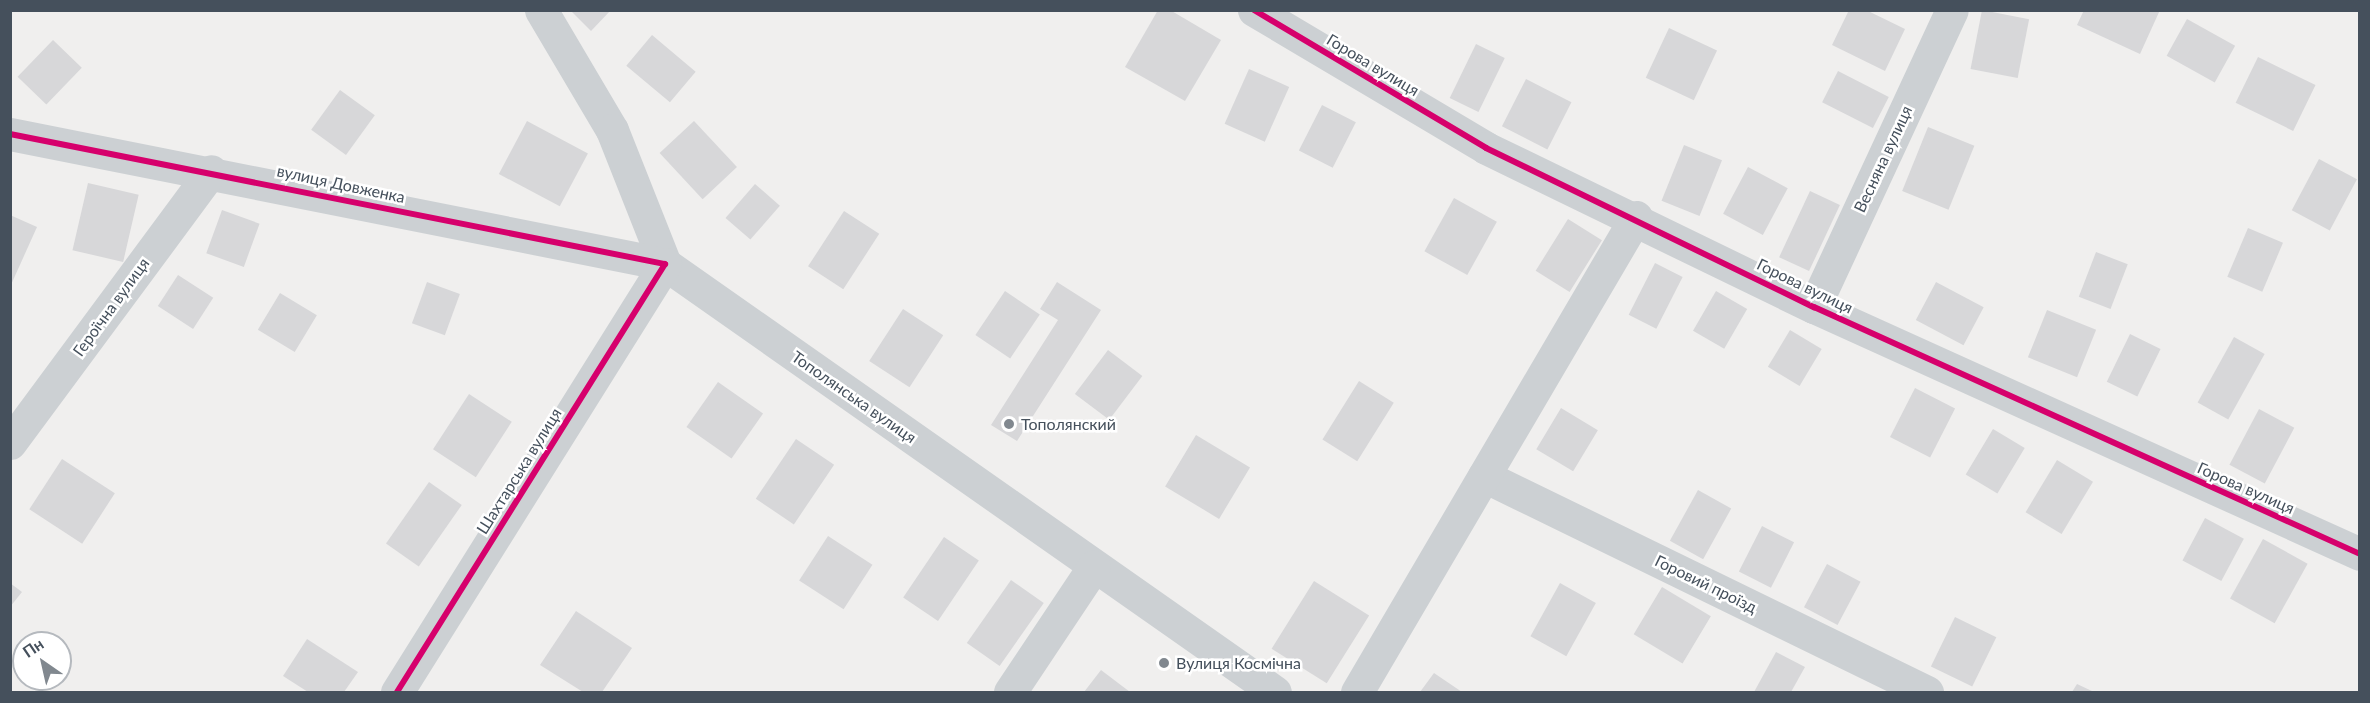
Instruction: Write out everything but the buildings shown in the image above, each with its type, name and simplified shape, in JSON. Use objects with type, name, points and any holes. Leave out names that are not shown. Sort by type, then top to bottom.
[{"type":"street","points":[[541,10],[612,130],[665,264]]},
{"type":"street","name":"Горова вулиця","points":[[1254,10],[1486,148],[1636,217],[1814,307],[2360,554]]},
{"type":"street","name":"Весняна вулиця","points":[[1814,307],[1952,10]]},
{"type":"street","name":"вулиця Довженка","points":[[10,134],[211,171],[665,264]]},
{"type":"street","name":"Героїчна вулиця","points":[[10,443],[211,171]]},
{"type":"street","points":[[1357,693],[1636,217]]},
{"type":"street","name":"Тополянська вулиця","points":[[665,264],[1275,693]]},
{"type":"street","name":"Шахтарська вулиця","points":[[397,693],[665,264]]},
{"type":"street","name":"Горовий проїзд","points":[[1484,476],[1927,693]]},
{"type":"street","points":[[1010,693],[1094,566]]},
{"type":"cycle path","points":[[1254,10],[1486,148],[1814,307],[2360,554]]},
{"type":"cycle path","points":[[10,134],[665,264],[397,692]]},
{"type":"place","name":"Тополянский","points":[[1009,424]]},
{"type":"place","name":"Вулиця Космічна","points":[[1164,663]]}]
